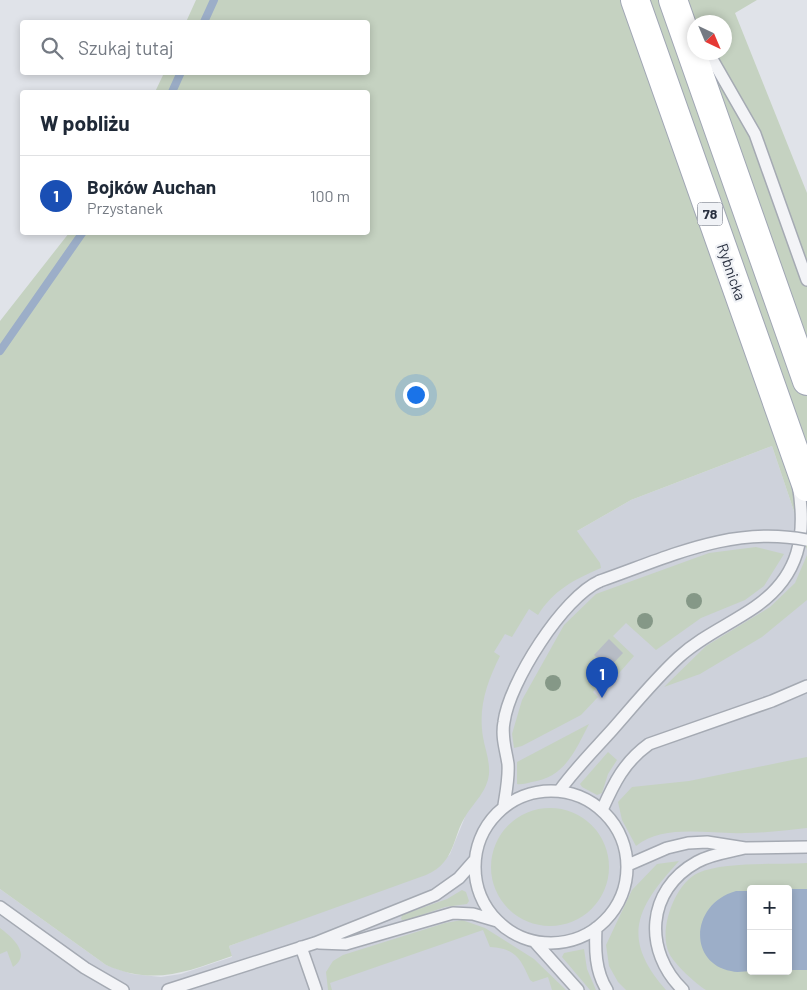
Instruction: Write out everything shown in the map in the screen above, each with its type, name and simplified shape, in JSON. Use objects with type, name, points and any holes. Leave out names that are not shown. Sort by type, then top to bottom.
[{"type":"main road","name":"Rybnicka","points":[[635,0],[807,488]]},
{"type":"main road","name":"78","points":[[673,0],[807,381]]},
{"type":"lane","points":[[677,0],[687,18]]},
{"type":"lane","points":[[713,60],[755,134],[807,280]]},
{"type":"lane","points":[[560,790],[634,705],[680,657],[710,633],[762,602],[791,569],[800,550],[803,528],[800,493],[786,428]]},
{"type":"lane","points":[[504,806],[508,764],[503,733],[509,700],[556,620],[577,596],[600,581],[703,545],[735,537],[767,535],[807,540]]},
{"type":"lane","points":[[602,810],[622,769],[649,744],[772,701],[807,686]]},
{"type":"lane","points":[[560,790],[583,797],[602,810],[617,828],[625,849],[628,865],[624,888],[618,903],[608,917],[596,928],[578,938],[556,943],[535,942],[514,934],[497,921],[481,897],[476,883],[474,861],[479,840],[489,821],[504,806],[522,796],[540,791],[560,790]]},
{"type":"lane","points":[[628,865],[667,848],[688,843],[707,842],[745,848],[807,847]]},
{"type":"lane","points":[[683,990],[666,970],[656,943],[656,918],[664,894],[679,875],[697,862],[745,848]]},
{"type":"lane","points":[[168,990],[315,943],[435,894],[459,878],[474,861]]},
{"type":"lane","points":[[0,907],[85,968],[123,990]]},
{"type":"lane","points":[[315,943],[346,944],[454,913],[473,914],[497,921]]},
{"type":"lane","points":[[596,928],[596,962],[601,980],[607,990]]},
{"type":"lane","points":[[535,942],[578,990]]},
{"type":"lane","points":[[301,947],[316,990]]},
{"type":"shaded area","points":[[772,446],[807,550],[807,990],[0,990],[0,889],[106,965],[132,974],[161,977],[181,974],[232,957],[229,946],[435,870],[450,854],[465,817],[472,659],[577,531],[631,500]]},
{"type":"green space","points":[[196,0],[757,0],[735,13],[807,193],[807,550],[772,446],[631,500],[577,531],[600,563],[601,568],[558,592],[538,615],[529,609],[512,637],[505,634],[494,652],[500,656],[491,675],[482,715],[483,737],[489,764],[488,780],[483,792],[462,822],[448,857],[436,870],[229,946],[232,956],[200,967],[155,976],[123,971],[106,965],[0,889],[0,321],[67,235],[370,235],[370,90],[156,90],[163,75],[370,75],[370,20],[187,20]]},
{"type":"green space","points":[[756,547],[784,554],[764,586],[745,600],[701,618],[656,650],[626,623],[613,636],[634,656],[613,680],[607,675],[593,692],[598,697],[581,715],[522,746],[514,748],[512,734],[522,700],[564,625],[596,594],[709,553]]},
{"type":"green space","points":[[807,555],[807,600],[762,637],[700,674],[664,687],[706,646],[770,607],[795,583]]},
{"type":"green space","points":[[589,724],[574,753],[561,769],[543,779],[517,784],[517,762]]},
{"type":"green space","points":[[608,752],[617,760],[608,774],[602,793],[597,795],[580,784]]},
{"type":"green space","points":[[807,757],[807,828],[753,833],[674,832],[647,839],[636,846],[622,820],[618,802],[632,787],[689,781]]},
{"type":"green space","points":[[550,808],[573,812],[592,825],[605,844],[609,867],[605,890],[592,909],[573,922],[550,926],[527,922],[508,909],[495,890],[491,867],[495,844],[508,825],[527,812]]},
{"type":"green space","points":[[679,861],[653,893],[644,908],[639,922],[642,954],[651,971],[666,990],[626,990],[618,982],[609,966],[606,945],[632,890],[657,864]]},
{"type":"green space","points":[[807,863],[807,990],[706,990],[691,979],[675,963],[669,953],[666,943],[667,920],[682,886],[690,878],[709,869],[751,864]]},
{"type":"green space","points":[[462,890],[466,892],[469,901],[467,904],[445,907],[404,921],[401,919],[402,915],[447,899]]},
{"type":"green space","points":[[462,920],[485,928],[534,959],[566,990],[552,990],[548,977],[533,982],[530,980],[516,956],[506,950],[490,947],[483,930],[330,983],[332,990],[328,990],[326,972],[333,961],[343,955],[445,923]]},
{"type":"green space","points":[[0,928],[10,936],[20,951],[21,957],[13,967],[7,951],[0,954]]},
{"type":"green space","points":[[584,949],[587,969],[596,990],[590,990],[562,957],[564,953]]},
{"type":"water","points":[[792,889],[807,889],[807,970],[792,970]]},
{"type":"water","points":[[736,891],[747,891],[747,971],[733,972],[717,966],[707,957],[702,946],[700,933],[703,920],[710,908],[721,898]]},
{"type":"building","points":[[609,639],[623,653],[608,669],[594,655]]},
{"type":"waterway","points":[[205,20],[214,0]]},
{"type":"waterway","points":[[173,90],[180,75]]},
{"type":"waterway","points":[[0,351],[81,235]]},
{"type":"place","name":"Bojków Auchan","points":[[602,698]]}]
